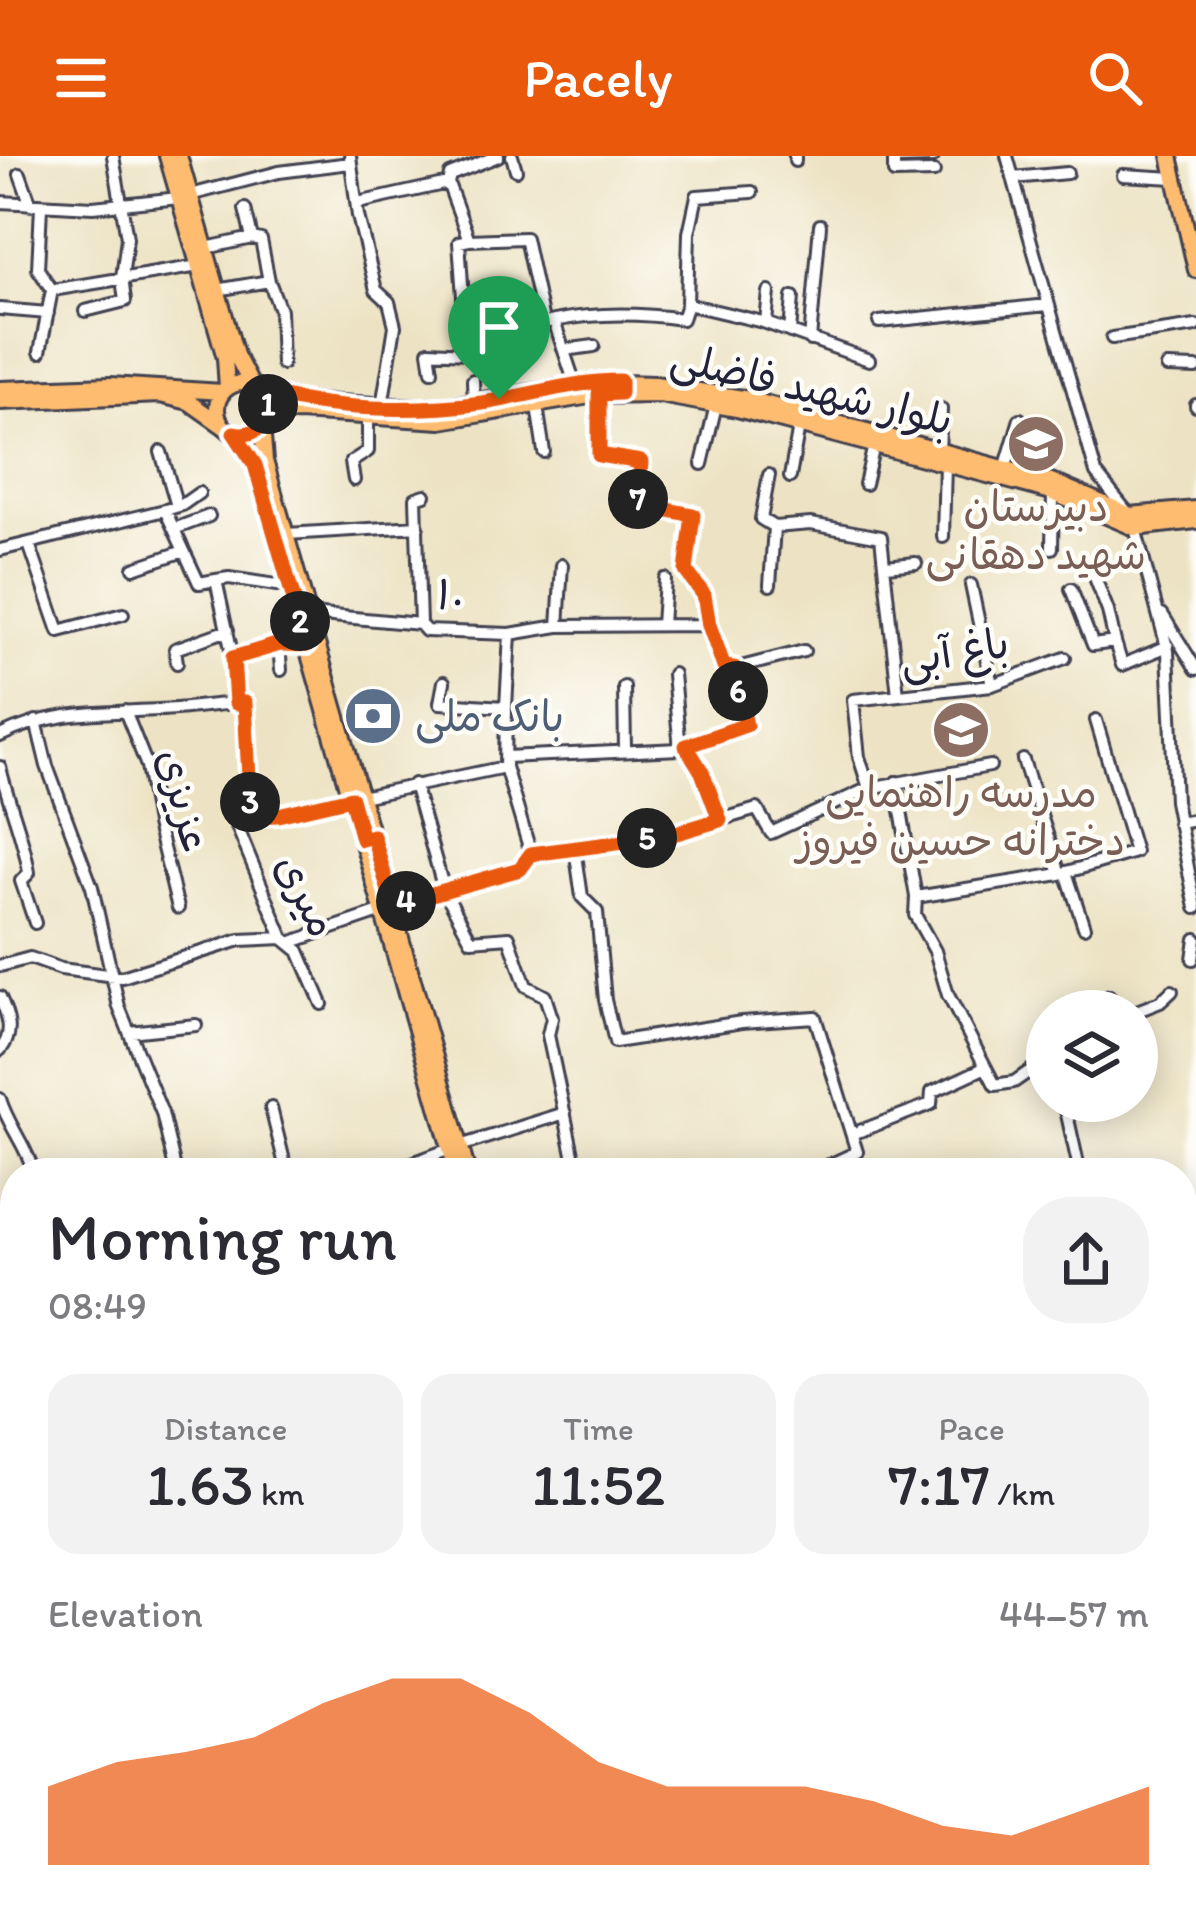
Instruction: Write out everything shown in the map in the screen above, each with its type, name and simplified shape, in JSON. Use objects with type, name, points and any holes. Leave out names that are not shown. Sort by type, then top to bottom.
[{"type":"main road","points":[[167,156],[206,248],[236,355],[256,388],[265,420],[265,461],[356,797]]},
{"type":"main road","points":[[179,156],[199,266],[225,358],[225,390],[217,409],[255,465],[460,1158]]},
{"type":"main road","points":[[1170,156],[1174,178],[1188,203],[1196,270]]},
{"type":"main road","points":[[0,388],[110,385],[225,390],[239,383],[256,388]]},
{"type":"main road","name":"بلوار شهید فاضلی","points":[[256,388],[300,401],[435,408],[575,384],[748,399],[1075,497]]},
{"type":"main road","name":"بلوار شهید فاضلی","points":[[265,420],[299,412],[441,421],[620,387],[716,405],[874,446],[1005,469],[1133,522],[1196,509]]},
{"type":"main road","points":[[0,402],[160,395],[189,402],[229,429],[252,433],[265,420]]},
{"type":"main road","points":[[1133,522],[1196,521]]},
{"type":"main road","points":[[455,1147],[456,1158]]},
{"type":"street","points":[[85,311],[125,301],[122,278],[127,238],[113,156]]},
{"type":"street","points":[[469,240],[448,183],[450,175],[498,156]]},
{"type":"street","points":[[512,156],[516,170]]},
{"type":"street","points":[[1007,156],[1096,472],[1133,522],[1168,646],[1178,823],[1196,908]]},
{"type":"street","points":[[933,157],[893,157],[893,173],[934,172]]},
{"type":"street","points":[[0,202],[123,206],[350,160],[376,290],[389,302],[395,326],[382,406]]},
{"type":"street","points":[[484,163],[490,180]]},
{"type":"street","points":[[1013,178],[1067,173]]},
{"type":"street","points":[[20,174],[36,206],[38,269],[52,290],[40,352]]},
{"type":"street","points":[[1123,175],[1174,178]]},
{"type":"street","points":[[358,203],[448,183]]},
{"type":"street","points":[[752,192],[697,196],[684,302],[766,323],[869,360]]},
{"type":"street","points":[[244,209],[252,238]]},
{"type":"street","points":[[810,340],[820,225]]},
{"type":"street","points":[[432,371],[428,350],[467,353],[459,242],[525,238],[548,321],[575,384]]},
{"type":"street","points":[[206,248],[261,240],[268,281],[280,310],[282,364]]},
{"type":"street","points":[[52,290],[199,266]]},
{"type":"street","points":[[217,290],[268,281]]},
{"type":"street","points":[[766,323],[769,292]]},
{"type":"street","points":[[790,332],[793,297]]},
{"type":"street","points":[[465,327],[496,341],[548,321],[631,315],[682,320],[687,304]]},
{"type":"street","points":[[879,322],[1048,304]]},
{"type":"street","points":[[0,309],[48,313]]},
{"type":"street","points":[[1112,338],[1196,326]]},
{"type":"street","points":[[564,350],[594,346]]},
{"type":"street","points":[[1167,368],[1196,368]]},
{"type":"street","points":[[473,380],[474,404]]},
{"type":"street","points":[[599,394],[599,455],[641,462],[638,504],[693,515],[686,571],[704,595],[724,667],[804,651]]},
{"type":"street","points":[[701,464],[716,405]]},
{"type":"street","points":[[537,406],[544,452]]},
{"type":"street","points":[[941,409],[944,537]]},
{"type":"street","points":[[1005,469],[1020,418]]},
{"type":"street","points":[[354,480],[351,462],[368,452],[368,419]]},
{"type":"street","points":[[790,477],[800,426]]},
{"type":"street","points":[[865,484],[874,446]]},
{"type":"street","points":[[160,452],[174,530],[199,583],[229,578],[290,587]]},
{"type":"street","points":[[769,475],[761,519],[773,527],[811,524],[881,536],[898,695]]},
{"type":"street","points":[[0,550],[171,508],[199,493]]},
{"type":"street","points":[[1052,548],[1053,494]]},
{"type":"street","points":[[420,624],[416,497],[424,495]]},
{"type":"street","points":[[174,530],[209,516]]},
{"type":"street","points":[[287,534],[418,526]]},
{"type":"street","points":[[770,585],[773,527]]},
{"type":"street","points":[[29,544],[58,631],[122,614]]},
{"type":"street","points":[[134,568],[184,551]]},
{"type":"street","points":[[886,566],[916,562]]},
{"type":"street","points":[[558,626],[562,565]]},
{"type":"street","points":[[1094,575],[1122,665],[1168,646]]},
{"type":"street","points":[[662,626],[665,579]]},
{"type":"street","name":"میری","points":[[216,580],[233,658],[236,703],[245,703],[251,816],[234,819],[322,1004]]},
{"type":"street","points":[[971,585],[992,685]]},
{"type":"street","points":[[1071,589],[1093,645],[1114,642]]},
{"type":"street","points":[[1157,606],[1196,669]]},
{"type":"street","name":"۱۰","points":[[310,614],[420,624],[426,631],[510,634],[506,762],[531,854]]},
{"type":"street","points":[[510,634],[558,626],[709,625]]},
{"type":"street","points":[[177,663],[176,649],[228,630]]},
{"type":"street","points":[[233,658],[280,644],[307,645]]},
{"type":"street","points":[[280,644],[280,670]]},
{"type":"street","name":"باغ آبی","points":[[869,788],[859,757],[853,700],[992,685],[1065,658]]},
{"type":"street","points":[[251,816],[278,815],[506,762],[683,748],[746,725],[734,668]]},
{"type":"street","points":[[673,674],[683,748],[702,772],[720,820]]},
{"type":"street","points":[[444,682],[440,703],[506,707]]},
{"type":"street","points":[[624,687],[625,749]]},
{"type":"street","points":[[0,736],[36,721],[84,711],[236,703]]},
{"type":"street","name":"عزیزی","points":[[125,710],[147,766],[178,908]]},
{"type":"street","points":[[916,897],[1063,873],[1136,852],[1096,720]]},
{"type":"street","points":[[36,721],[47,766],[104,927],[110,976],[162,1113],[172,1158]]},
{"type":"street","points":[[1023,760],[1084,927]]},
{"type":"street","points":[[0,766],[27,857],[29,873],[21,881],[35,923]]},
{"type":"street","points":[[0,966],[30,958],[61,969],[110,976],[145,971],[240,940],[288,940],[520,869],[531,854],[663,837],[757,809],[771,833],[869,788],[990,766]]},
{"type":"street","points":[[896,782],[915,915],[962,1027],[994,1084],[1014,1082],[1026,1074]]},
{"type":"street","points":[[415,784],[444,890],[471,940],[509,938],[526,986],[545,996],[552,1018],[548,1036],[574,1158]]},
{"type":"street","points":[[1178,823],[1196,820]]},
{"type":"street","points":[[575,848],[582,897],[597,912],[605,1000],[615,1042],[815,1017],[857,1152],[844,1158]]},
{"type":"street","points":[[1193,959],[1196,939]]},
{"type":"street","points":[[1158,1004],[1172,991]]},
{"type":"street","points":[[0,997],[10,1029],[9,1040],[0,1051]]},
{"type":"street","points":[[129,1032],[196,1025]]},
{"type":"street","points":[[853,1134],[931,1104],[932,1092],[984,1068]]},
{"type":"street","points":[[0,1099],[6,1121],[29,1158]]},
{"type":"street","points":[[271,1108],[283,1158]]},
{"type":"street","points":[[432,1158],[565,1113]]},
{"type":"street","points":[[1069,1122],[1077,1158]]},
{"type":"place","name":"دبیرستان شهید دهقانی","points":[[1036,444]]},
{"type":"place","name":"بانک ملی","points":[[373,716]]},
{"type":"place","name":"مدرسه راهنمایی دخترانه حسین فیروز","points":[[961,730]]},
{"type":"route","points":[[620,381],[620,393],[599,394],[599,455],[641,462],[638,504],[693,515],[686,571],[704,595],[724,667],[734,668],[746,725],[686,746],[702,772],[720,820],[663,837],[531,854],[520,869],[393,905],[373,836],[362,839],[351,798],[278,815],[251,816],[245,703],[236,703],[233,658],[280,644],[307,645],[255,465],[234,433],[252,433],[262,425],[268,408],[261,391],[300,401],[424,408],[499,399],[575,384],[620,381]]}]
